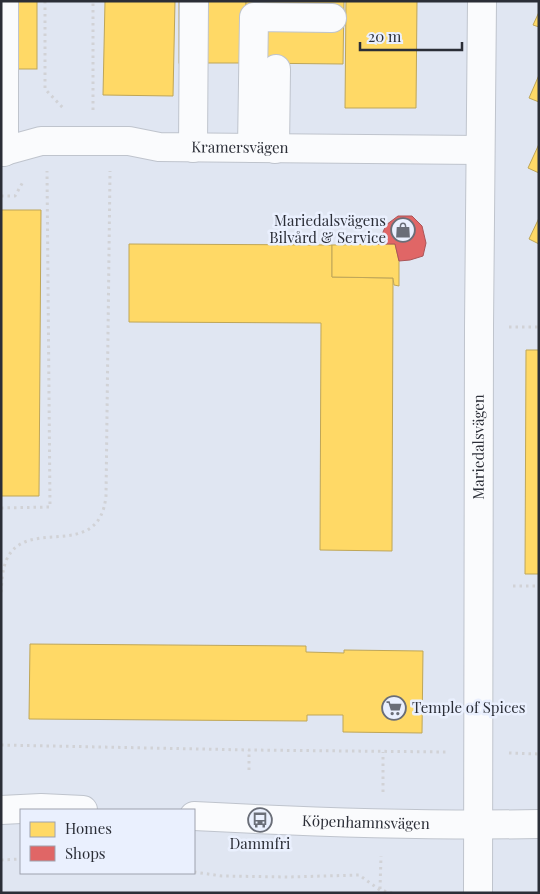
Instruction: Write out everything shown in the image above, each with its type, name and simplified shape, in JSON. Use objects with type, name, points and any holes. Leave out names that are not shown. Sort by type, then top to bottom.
[{"type":"main road","points":[[2,152],[4,1]]},
{"type":"main road","points":[[194,1],[201,148]]},
{"type":"main road","name":"Mariedalsvägen","points":[[478,893],[479,327],[482,1]]},
{"type":"main road","points":[[264,148],[254,17],[332,18]]},
{"type":"main road","points":[[264,148],[276,69]]},
{"type":"main road","points":[[201,148],[211,70]]},
{"type":"main road","name":"Kramersvägen","points":[[2,152],[41,140],[129,141],[159,147],[201,148],[480,150]]},
{"type":"main road","points":[[1,810],[20,809]]},
{"type":"main road","points":[[21,809],[62,809]]},
{"type":"main road","name":"Köpenhamnsvägen","points":[[195,816],[260,820],[478,825],[539,824]]},
{"type":"path","points":[[1,592],[2,574],[6,561],[10,553],[18,545],[27,540],[81,534],[92,527],[100,517],[105,506],[106,496],[110,165],[94,141],[45,88],[44,1]]},
{"type":"path","points":[[93,1],[94,141]]},
{"type":"path","points":[[1,508],[50,507],[47,171]]},
{"type":"path","points":[[1,196],[15,196],[24,179]]},
{"type":"path","points":[[513,586],[539,586]]},
{"type":"path","points":[[1,745],[427,752]]},
{"type":"path","points":[[249,750],[249,770]]},
{"type":"path","points":[[515,753],[539,754]]},
{"type":"path","points":[[1,860],[20,859]]},
{"type":"path","points":[[195,872],[222,876],[270,877],[359,875],[380,890],[392,893]]},
{"type":"building: Homes","points":[[1,1],[37,1],[37,69],[1,69]]},
{"type":"building: Homes","points":[[105,1],[175,1],[173,96],[103,95]]},
{"type":"building: Homes","points":[[179,1],[246,1],[246,63],[179,63]]},
{"type":"building: Homes","points":[[246,1],[344,1],[343,64],[246,63]]},
{"type":"building: Homes","points":[[346,1],[417,1],[416,108],[345,108]]},
{"type":"building: Homes","points":[[539,12],[539,27],[533,25]]},
{"type":"building: Homes","points":[[539,75],[539,102],[529,98]]},
{"type":"building: Homes","points":[[539,144],[539,173],[528,168]]},
{"type":"building: Homes","points":[[1,210],[41,210],[39,496],[1,496]]},
{"type":"building: Homes","points":[[539,218],[539,244],[529,239]]},
{"type":"building: Homes","points":[[129,244],[332,245],[332,277],[393,278],[392,551],[320,550],[321,323],[129,322]]},
{"type":"building: Homes","points":[[395,244],[399,261],[399,286],[394,285],[393,278],[332,277],[332,245]]},
{"type":"building: Homes","points":[[526,350],[539,350],[539,574],[525,574]]},
{"type":"building: Homes","points":[[30,644],[306,646],[306,652],[344,653],[344,650],[423,651],[422,733],[343,732],[343,715],[307,715],[307,721],[29,719]]},
{"type":"building: Shops","points":[[398,216],[412,216],[422,226],[426,243],[423,256],[399,261],[395,244],[378,244],[386,225]]},
{"type":"place","name":"Mariedalsvägens Bilvård & Service","points":[[403,230]]},
{"type":"place","name":"Temple of Spices","points":[[394,708]]},
{"type":"place","name":"Dammfri","points":[[260,820]]}]
